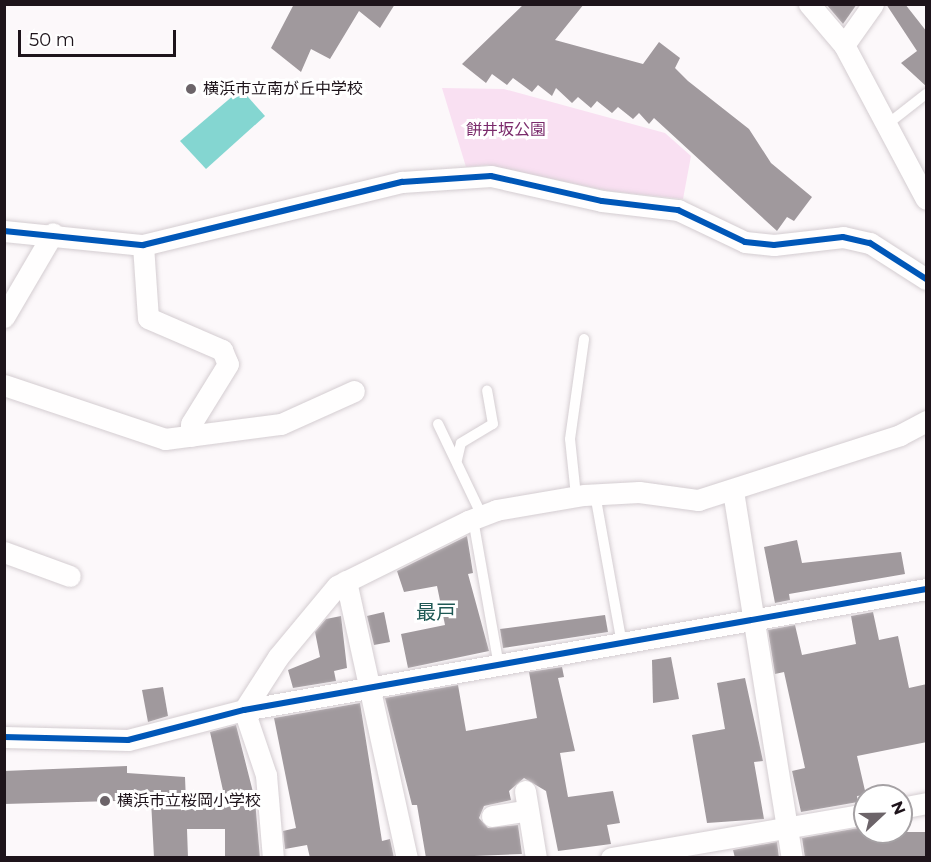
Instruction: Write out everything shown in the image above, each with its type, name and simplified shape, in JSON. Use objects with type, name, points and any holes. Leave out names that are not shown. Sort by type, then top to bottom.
[{"type":"street","points":[[809,4],[844,45],[885,126],[927,199]]},
{"type":"street","points":[[844,45],[873,4]]},
{"type":"street","points":[[4,231],[53,233],[124,247],[143,245],[402,182],[491,176],[602,201],[678,210],[745,243],[774,245],[843,237],[870,243],[927,279]]},
{"type":"street","points":[[4,317],[53,233]]},
{"type":"street","points":[[143,245],[148,318],[222,350],[228,364],[191,424],[191,436]]},
{"type":"street","points":[[4,385],[165,439],[281,424],[354,391]]},
{"type":"street","points":[[244,710],[312,612],[346,581],[477,517],[586,495],[639,492],[698,500],[732,491],[900,435],[927,420]]},
{"type":"street","points":[[732,491],[792,858]]},
{"type":"street","points":[[4,552],[70,576]]},
{"type":"street","points":[[346,581],[407,858]]},
{"type":"street","points":[[4,737],[128,740],[244,710],[752,622],[927,589]]},
{"type":"street","points":[[244,710],[266,775],[273,858]]},
{"type":"street","points":[[492,816],[526,800],[536,858]]},
{"type":"street","points":[[611,858],[853,816]]},
{"type":"lane","points":[[885,126],[927,94]]},
{"type":"lane","points":[[584,339],[570,439],[622,644]]},
{"type":"lane","points":[[458,463],[461,443],[493,424],[487,391]]},
{"type":"lane","points":[[438,424],[458,463],[477,517],[498,666]]},
{"type":"green space","name":"餅井坂公園","points":[[442,88],[504,89],[665,133],[691,156],[683,199],[609,191],[487,165],[466,167]]},
{"type":"water","points":[[241,89],[265,116],[206,169],[180,141]]},
{"type":"building","points":[[294,4],[395,4],[380,28],[359,11],[330,59],[311,49],[301,72],[271,48]]},
{"type":"building","points":[[524,4],[584,4],[555,40],[643,64],[659,42],[680,58],[675,68],[749,129],[771,163],[812,197],[794,221],[787,217],[777,231],[654,118],[649,124],[639,113],[633,119],[618,107],[612,113],[597,101],[591,108],[578,97],[572,103],[556,88],[552,96],[538,85],[532,92],[513,78],[507,85],[492,74],[486,83],[462,64]]},
{"type":"building","points":[[826,4],[857,4],[843,24]]},
{"type":"building","points":[[886,4],[905,4],[927,32],[927,87],[901,63],[917,51]]},
{"type":"building","points":[[467,536],[473,573],[468,574],[489,651],[408,668],[401,634],[445,625],[437,586],[404,592],[397,571]]},
{"type":"building","points":[[797,540],[802,563],[901,552],[905,574],[789,594],[790,600],[775,603],[764,547]]},
{"type":"building","points":[[384,612],[390,642],[374,645],[367,616]]},
{"type":"building","points":[[873,612],[879,640],[898,636],[909,688],[927,684],[927,742],[857,756],[863,784],[853,784],[853,803],[801,812],[792,771],[805,768],[784,672],[775,674],[768,630],[795,625],[802,655],[856,644],[851,616]]},
{"type":"building","points":[[605,615],[608,632],[503,648],[500,629]]},
{"type":"building","points":[[341,616],[347,668],[334,671],[336,681],[293,688],[288,670],[320,657],[315,632],[326,619]]},
{"type":"building","points":[[671,657],[679,699],[653,703],[652,660]]},
{"type":"building","points":[[562,667],[564,677],[558,678],[575,751],[560,753],[568,797],[613,791],[620,823],[607,825],[611,844],[558,851],[546,791],[524,778],[509,791],[511,800],[484,806],[479,818],[488,828],[518,825],[522,854],[426,858],[417,805],[412,805],[385,698],[458,685],[466,731],[537,718],[529,672]]},
{"type":"building","points":[[745,678],[763,761],[754,762],[764,819],[707,823],[692,735],[725,729],[717,683]]},
{"type":"building","points":[[163,687],[168,716],[148,722],[142,690]]},
{"type":"building","points":[[360,703],[382,841],[390,839],[394,858],[310,858],[307,845],[285,849],[283,831],[296,828],[274,718]]},
{"type":"building","points":[[236,725],[255,800],[260,858],[225,858],[225,829],[187,829],[188,858],[154,858],[151,800],[4,804],[4,771],[127,766],[127,773],[185,777],[186,802],[219,800],[224,795],[210,732]]},
{"type":"building","points":[[853,829],[853,844],[913,844],[913,832],[927,832],[927,858],[805,858],[802,838]]},
{"type":"building","points":[[777,842],[779,858],[735,858],[733,850]]},
{"type":"cycle path","points":[[4,231],[143,245],[402,182],[491,176],[602,201],[678,210],[745,242],[774,245],[843,237],[870,243],[926,279]]},
{"type":"cycle path","points":[[4,737],[128,740],[244,710],[926,589]]},
{"type":"place","name":"横浜市立南が丘中学校","points":[[191,89]]},
{"type":"place","name":"横浜市立桜岡小学校","points":[[105,801]]},
{"type":"district","name":"最戸","points":[[436,612]]}]
